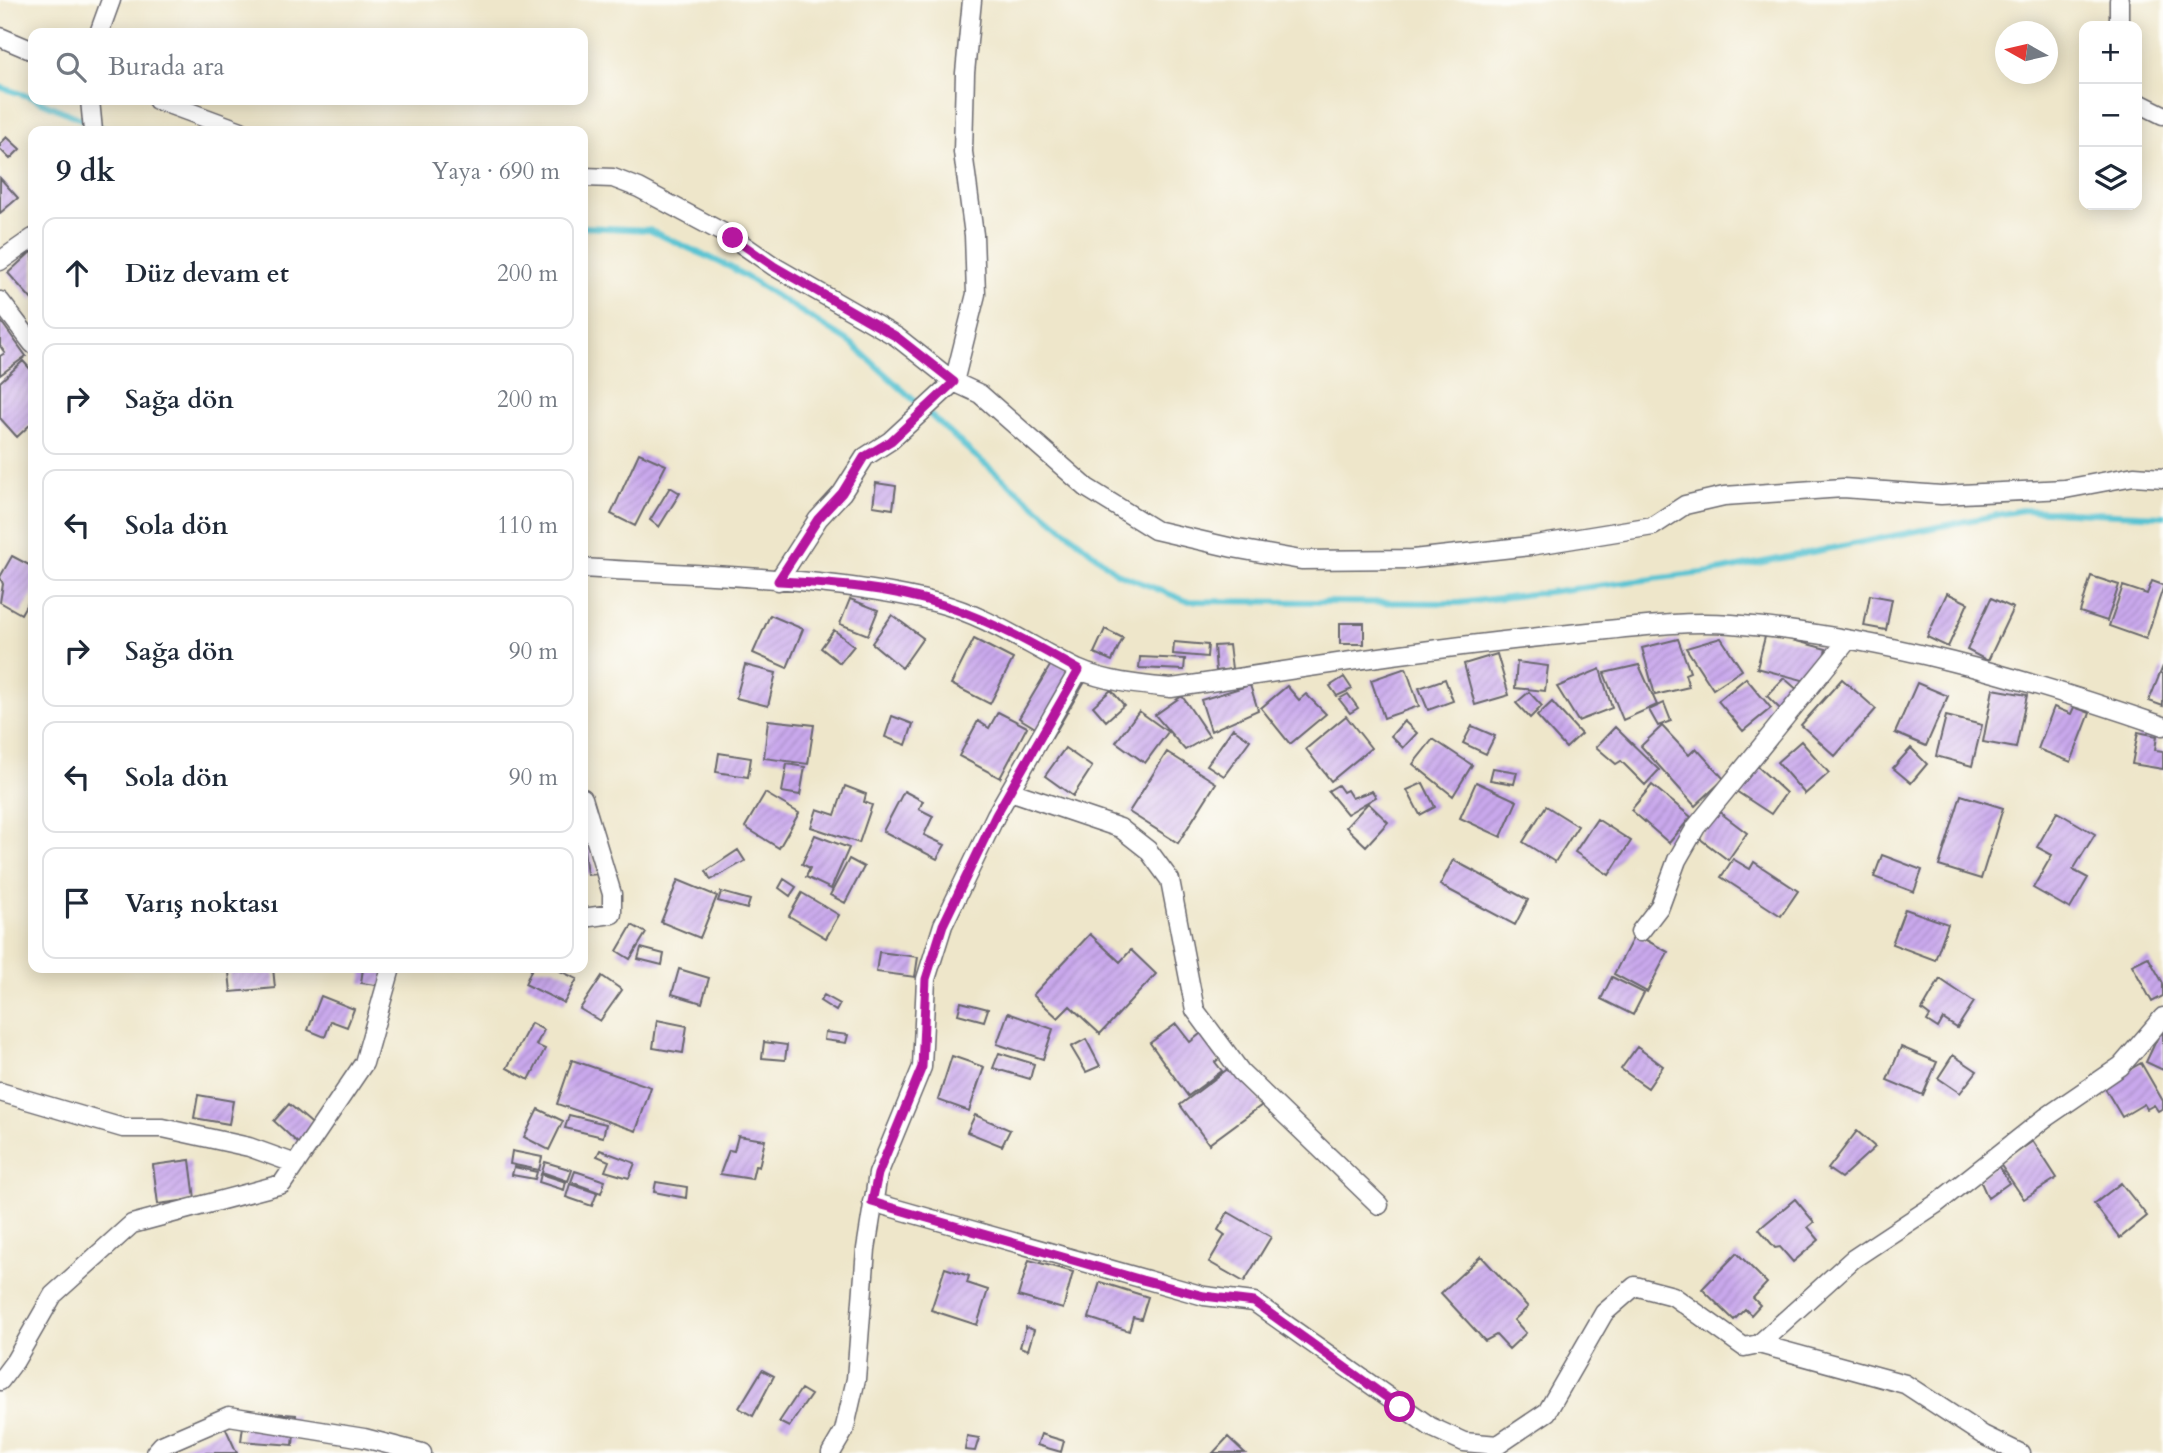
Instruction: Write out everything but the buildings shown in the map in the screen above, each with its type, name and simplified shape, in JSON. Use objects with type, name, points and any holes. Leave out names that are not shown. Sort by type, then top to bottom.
[{"type":"street","points":[[101,28],[111,0]]},
{"type":"street","points":[[778,581],[818,519],[842,493],[864,457],[891,441],[954,382],[976,293],[974,235],[963,152],[967,103],[965,73],[972,0]]},
{"type":"street","points":[[2119,0],[2119,21]]},
{"type":"street","points":[[0,37],[28,49]]},
{"type":"street","points":[[91,105],[93,126]]},
{"type":"street","points":[[171,105],[227,126]]},
{"type":"street","points":[[2142,105],[2163,116]]},
{"type":"street","points":[[588,177],[613,178],[639,188],[733,238],[775,267],[897,337],[954,382],[980,394],[1087,488],[1155,530],[1301,560],[1413,559],[1530,546],[1653,526],[1685,505],[1724,496],[1843,488],[1941,495],[2065,489],[2134,477],[2163,478]]},
{"type":"street","points":[[0,261],[28,241]]},
{"type":"street","points":[[0,301],[28,337]]},
{"type":"street","points":[[588,568],[851,585],[941,604],[988,622],[1079,670],[1135,685],[1171,688],[1410,652],[1653,626],[1731,624],[1849,640],[1974,667],[2080,696],[2163,726]]},
{"type":"street","points":[[1640,932],[1660,906],[1677,860],[1696,827],[1849,640]]},
{"type":"street","points":[[831,1453],[844,1431],[856,1379],[872,1202],[878,1174],[922,1067],[926,979],[943,925],[1010,791],[1079,670]]},
{"type":"street","points":[[1010,791],[1120,828],[1148,850],[1170,880],[1195,1010],[1241,1072],[1379,1206]]},
{"type":"street","points":[[588,815],[612,894],[612,914],[588,917]]},
{"type":"street","points":[[0,1381],[15,1361],[53,1295],[132,1224],[282,1184],[364,1063],[390,973]]},
{"type":"street","points":[[1759,1344],[1853,1259],[1936,1203],[2045,1118],[2121,1066],[2163,1017]]},
{"type":"street","points":[[0,1092],[124,1128],[163,1128],[249,1147],[296,1164]]},
{"type":"street","points":[[872,1202],[1192,1293],[1254,1302],[1400,1407],[1464,1442],[1497,1444],[1547,1412],[1604,1313],[1635,1286],[1672,1296],[1744,1347],[1759,1344],[1905,1384],[1983,1435],[2020,1453]]},
{"type":"street","points":[[155,1453],[162,1446],[229,1416],[364,1438],[422,1453]]},
{"type":"waterway","points":[[0,87],[28,96]]},
{"type":"waterway","points":[[49,105],[97,126]]},
{"type":"waterway","points":[[588,227],[649,230],[732,268],[851,343],[973,454],[1117,573],[1187,601],[1459,603],[1718,571],[2022,510],[2163,516]]},
{"type":"route","points":[[733,238],[775,267],[897,337],[954,382],[891,441],[864,457],[842,493],[818,519],[778,581],[851,585],[941,604],[988,622],[1079,670],[996,815],[943,925],[926,979],[922,1067],[878,1174],[872,1202],[1142,1280],[1204,1296],[1254,1302],[1400,1407]]}]
